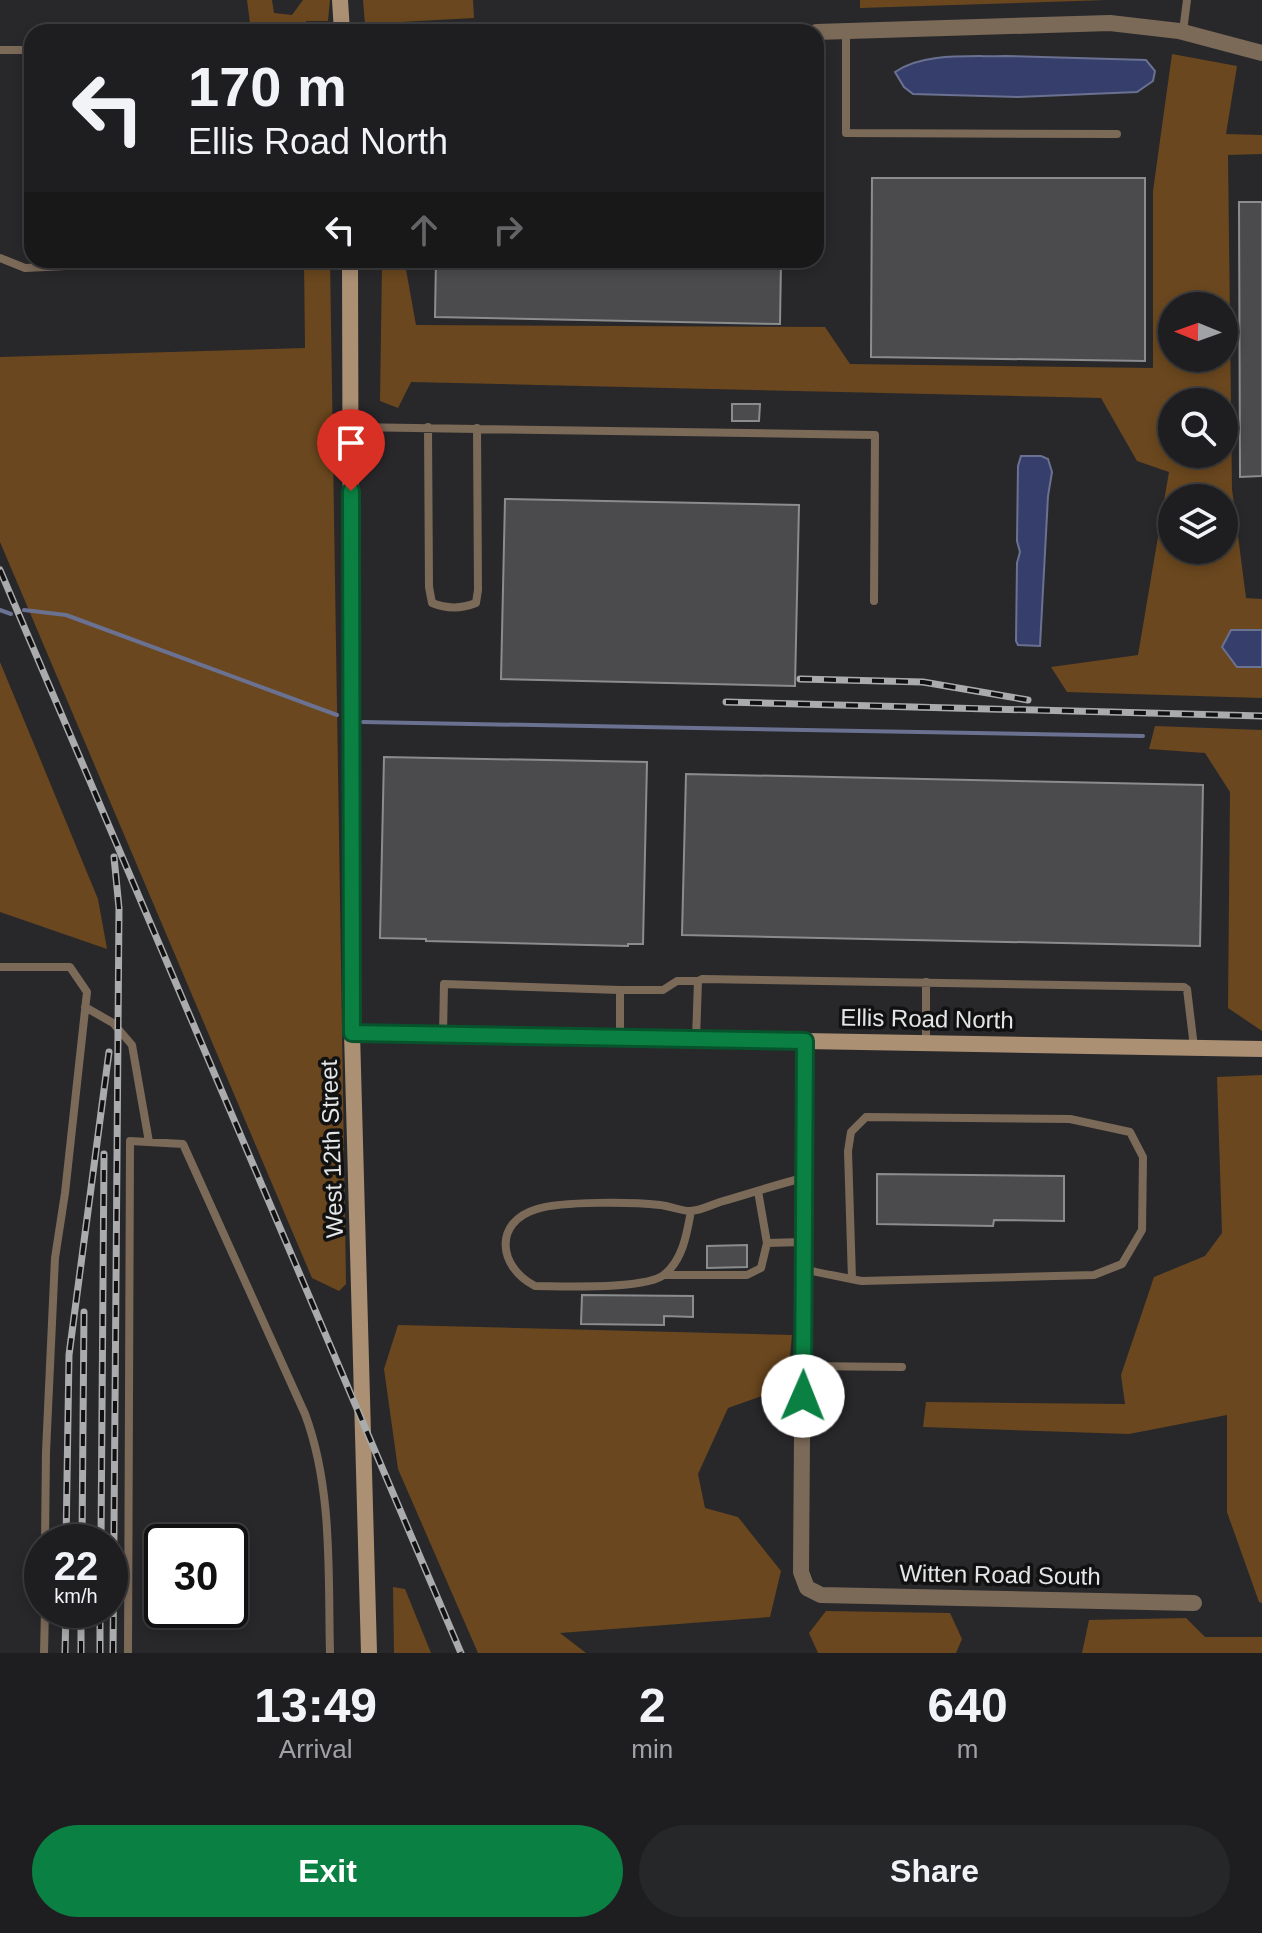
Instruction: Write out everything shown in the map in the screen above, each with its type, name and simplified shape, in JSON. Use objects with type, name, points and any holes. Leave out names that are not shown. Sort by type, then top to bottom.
[{"type":"street","points":[[340,0],[342,24]]},
{"type":"street","points":[[824,32],[1110,23],[1183,32],[1262,53]]},
{"type":"street","name":"West 12th Street","points":[[350,268],[352,1033],[369,1653]]},
{"type":"street","name":"Ellis Road North","points":[[352,1033],[1262,1049]]},
{"type":"street","points":[[803,1366],[805,1041]]},
{"type":"street","name":"Witten Road South","points":[[803,1366],[801,1572],[807,1588],[821,1595],[1194,1603]]},
{"type":"lane","points":[[1183,32],[1187,0]]},
{"type":"lane","points":[[846,32],[846,133],[1117,134]]},
{"type":"lane","points":[[0,50],[24,50]]},
{"type":"lane","points":[[0,258],[24,268]]},
{"type":"lane","points":[[25,268],[64,268]]},
{"type":"lane","points":[[350,427],[875,435],[874,601]]},
{"type":"lane","points":[[428,427],[429,587],[432,603],[462,608],[476,603],[478,590],[477,428]]},
{"type":"lane","points":[[0,967],[70,967],[87,992],[55,1258],[45,1524]]},
{"type":"lane","points":[[443,1035],[444,984],[663,990],[677,981],[702,979],[926,982],[1184,987],[1187,989],[1195,1049]]},
{"type":"lane","points":[[696,1039],[698,981]]},
{"type":"lane","points":[[926,982],[926,1043]]},
{"type":"lane","points":[[620,990],[620,1038]]},
{"type":"lane","points":[[85,1007],[113,1023],[132,1045],[149,1142]]},
{"type":"lane","points":[[803,1269],[852,1279],[1094,1275],[1122,1264],[1142,1230],[1143,1157],[1130,1132],[1070,1119],[866,1117],[851,1132],[848,1151],[852,1279]]},
{"type":"lane","points":[[128,1653],[130,1141],[183,1144],[242,1270],[316,1444],[327,1537],[330,1653]]},
{"type":"lane","points":[[758,1191],[767,1243],[761,1268],[747,1275],[665,1275],[633,1284],[535,1286],[521,1279],[506,1258],[506,1241],[520,1216],[537,1209],[587,1204],[660,1205],[691,1211],[758,1191],[803,1178]]},
{"type":"lane","points":[[665,1275],[682,1251],[691,1211]]},
{"type":"lane","points":[[767,1243],[803,1242]]},
{"type":"lane","points":[[803,1366],[902,1367]]},
{"type":"lane","points":[[44,1653],[45,1628]]},
{"type":"shaded area","points":[[247,0],[272,0],[274,13],[292,15],[303,0],[330,0],[328,21],[306,21],[306,24],[250,23]]},
{"type":"shaded area","points":[[363,0],[473,0],[474,18],[365,24]]},
{"type":"shaded area","points":[[860,0],[1107,0],[860,8]]},
{"type":"shaded area","points":[[1172,54],[1237,66],[1226,134],[1262,135],[1262,154],[1228,155],[1230,292],[1158,292],[1158,372],[1231,372],[1231,388],[1158,388],[1158,468],[1232,468],[1232,484],[1167,484],[1169,472],[1137,461],[1101,398],[411,382],[398,408],[380,401],[382,268],[406,268],[416,325],[825,327],[850,364],[1153,368],[1153,191]]},
{"type":"shaded area","points":[[304,268],[330,268],[346,1284],[339,1291],[312,1278],[0,542],[0,357],[305,348]]},
{"type":"shaded area","points":[[1238,536],[1246,598],[1262,599],[1262,630],[1231,630],[1237,667],[1262,667],[1262,698],[1067,692],[1051,667],[1138,655],[1158,537],[1158,564],[1238,564]]},
{"type":"shaded area","points":[[0,662],[98,899],[107,949],[0,912]]},
{"type":"shaded area","points":[[1155,726],[1262,730],[1262,1031],[1228,1008],[1230,792],[1205,753],[1149,749]]},
{"type":"shaded area","points":[[1262,1075],[1262,1603],[1259,1602],[1227,1512],[1227,1415],[1129,1434],[923,1427],[926,1402],[1125,1404],[1121,1375],[1154,1277],[1205,1256],[1222,1233],[1217,1077]]},
{"type":"shaded area","points":[[398,1325],[792,1335],[787,1387],[728,1408],[698,1474],[705,1508],[738,1517],[781,1571],[770,1617],[560,1633],[586,1653],[478,1653],[398,1469],[384,1369]]},
{"type":"shaded area","points":[[393,1587],[405,1589],[431,1653],[394,1653]]},
{"type":"shaded area","points":[[826,1611],[950,1613],[962,1639],[956,1653],[818,1653],[809,1633]]},
{"type":"shaded area","points":[[1186,1618],[1205,1637],[1262,1637],[1262,1653],[1082,1653],[1089,1620]]},
{"type":"water","points":[[1005,56],[1146,60],[1155,71],[1153,81],[1137,92],[1018,97],[913,94],[904,87],[895,72],[933,58]]},
{"type":"water","points":[[1021,456],[1048,459],[1052,472],[1040,646],[1018,645],[1016,641],[1017,563],[1020,552],[1017,541],[1018,466]]},
{"type":"water","points":[[1231,630],[1262,630],[1262,667],[1237,667],[1222,647]]},
{"type":"building","points":[[872,178],[1145,178],[1145,361],[871,357]]},
{"type":"building","points":[[1239,202],[1262,202],[1262,476],[1240,477]]},
{"type":"building","points":[[436,268],[781,268],[780,324],[435,317]]},
{"type":"building","points":[[732,404],[760,404],[759,421],[732,421]]},
{"type":"building","points":[[505,499],[799,505],[795,686],[501,679]]},
{"type":"building","points":[[384,757],[647,762],[643,944],[380,938]]},
{"type":"building","points":[[686,774],[1203,785],[1200,946],[682,935]]},
{"type":"building","points":[[877,1174],[1064,1176],[1064,1221],[994,1220],[993,1226],[877,1224]]},
{"type":"building","points":[[747,1245],[747,1267],[707,1268],[707,1246]]},
{"type":"building","points":[[582,1295],[693,1296],[693,1317],[664,1316],[664,1325],[581,1324]]},
{"type":"waterway","points":[[0,610],[11,614]]},
{"type":"waterway","points":[[24,610],[66,615],[337,715]]},
{"type":"waterway","points":[[363,722],[1143,736]]},
{"type":"railway","points":[[0,570],[461,1653]]},
{"type":"railway","points":[[800,679],[923,682],[1028,700]]},
{"type":"railway","points":[[726,702],[1262,716]]},
{"type":"railway","points":[[113,1653],[119,908],[114,857]]},
{"type":"railway","points":[[66,1524],[69,1355],[109,1052]]},
{"type":"railway","points":[[101,1524],[104,1154]]},
{"type":"railway","points":[[82,1524],[84,1312]]},
{"type":"railway","points":[[65,1653],[66,1628]]},
{"type":"railway","points":[[81,1628],[81,1653]]},
{"type":"railway","points":[[100,1628],[100,1653]]},
{"type":"route","points":[[351,491],[352,1033],[805,1041],[803,1396]]}]
